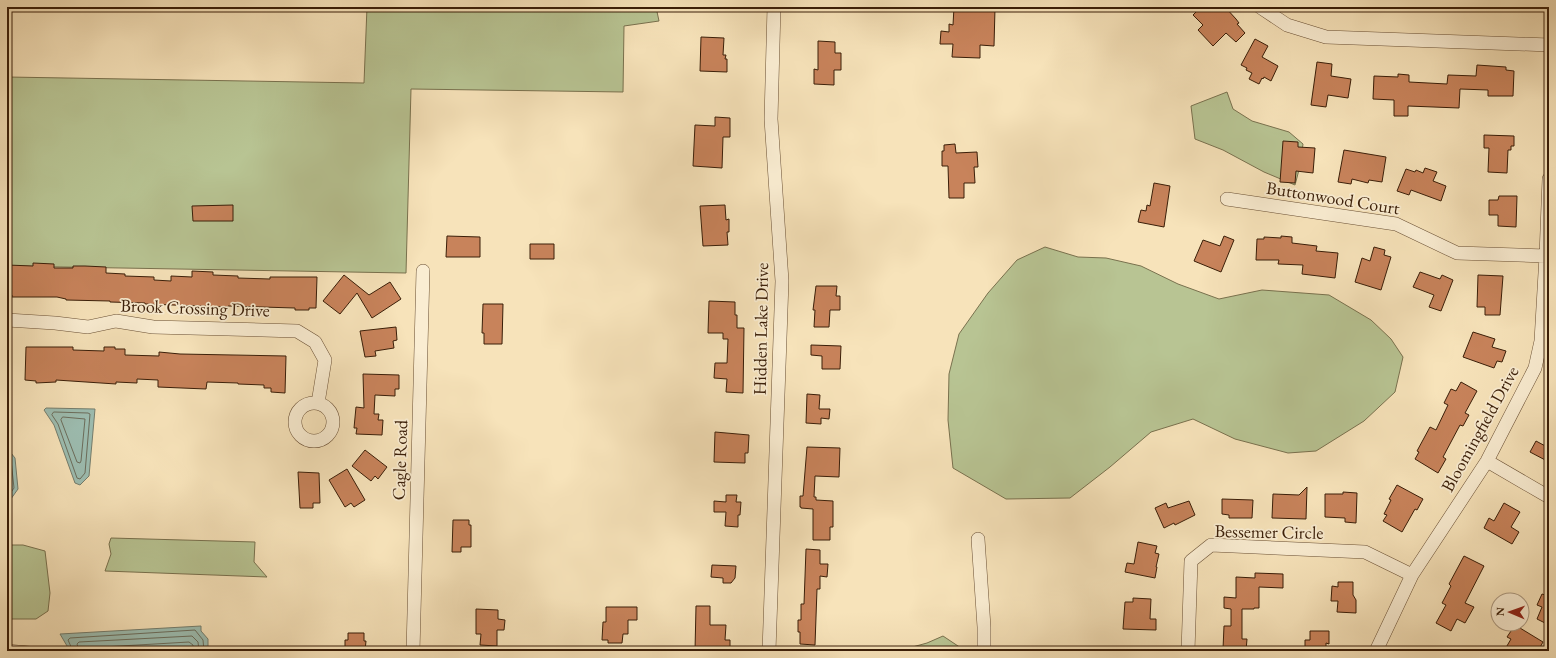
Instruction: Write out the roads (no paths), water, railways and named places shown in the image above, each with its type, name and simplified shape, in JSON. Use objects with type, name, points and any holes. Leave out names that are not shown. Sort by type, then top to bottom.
[{"type":"street","name":"Hidden Lake Drive","points":[[769,651],[782,281],[770,119],[774,7]]},
{"type":"street","points":[[1260,7],[1287,25],[1326,37],[1549,45]]},
{"type":"street","name":"Bloomingfield Drive","points":[[1376,651],[1412,575],[1487,460],[1535,368],[1541,341],[1549,179]]},
{"type":"street","name":"Buttonwood Court","points":[[1227,199],[1396,224],[1457,254],[1546,256]]},
{"type":"street","name":"Cagle Road","points":[[413,651],[423,270]]},
{"type":"street","name":"Brook Crossing Drive","points":[[7,320],[88,327],[116,321],[153,327],[297,331],[315,342],[325,360],[318,403]]},
{"type":"street","points":[[1487,460],[1549,497]]},
{"type":"street","points":[[978,539],[984,627],[984,651]]},
{"type":"street","name":"Bessemer Circle","points":[[1188,651],[1190,561],[1211,545],[1365,552],[1412,575]]},
{"type":"lane","points":[[7,648],[41,651]]},
{"type":"water","points":[[46,408],[95,409],[89,476],[80,485],[75,483],[54,425],[44,410]]},
{"type":"water","points":[[7,448],[15,458],[18,489],[8,503]]},
{"type":"water","points":[[201,626],[201,631],[208,639],[208,651],[70,651],[60,634]]}]
